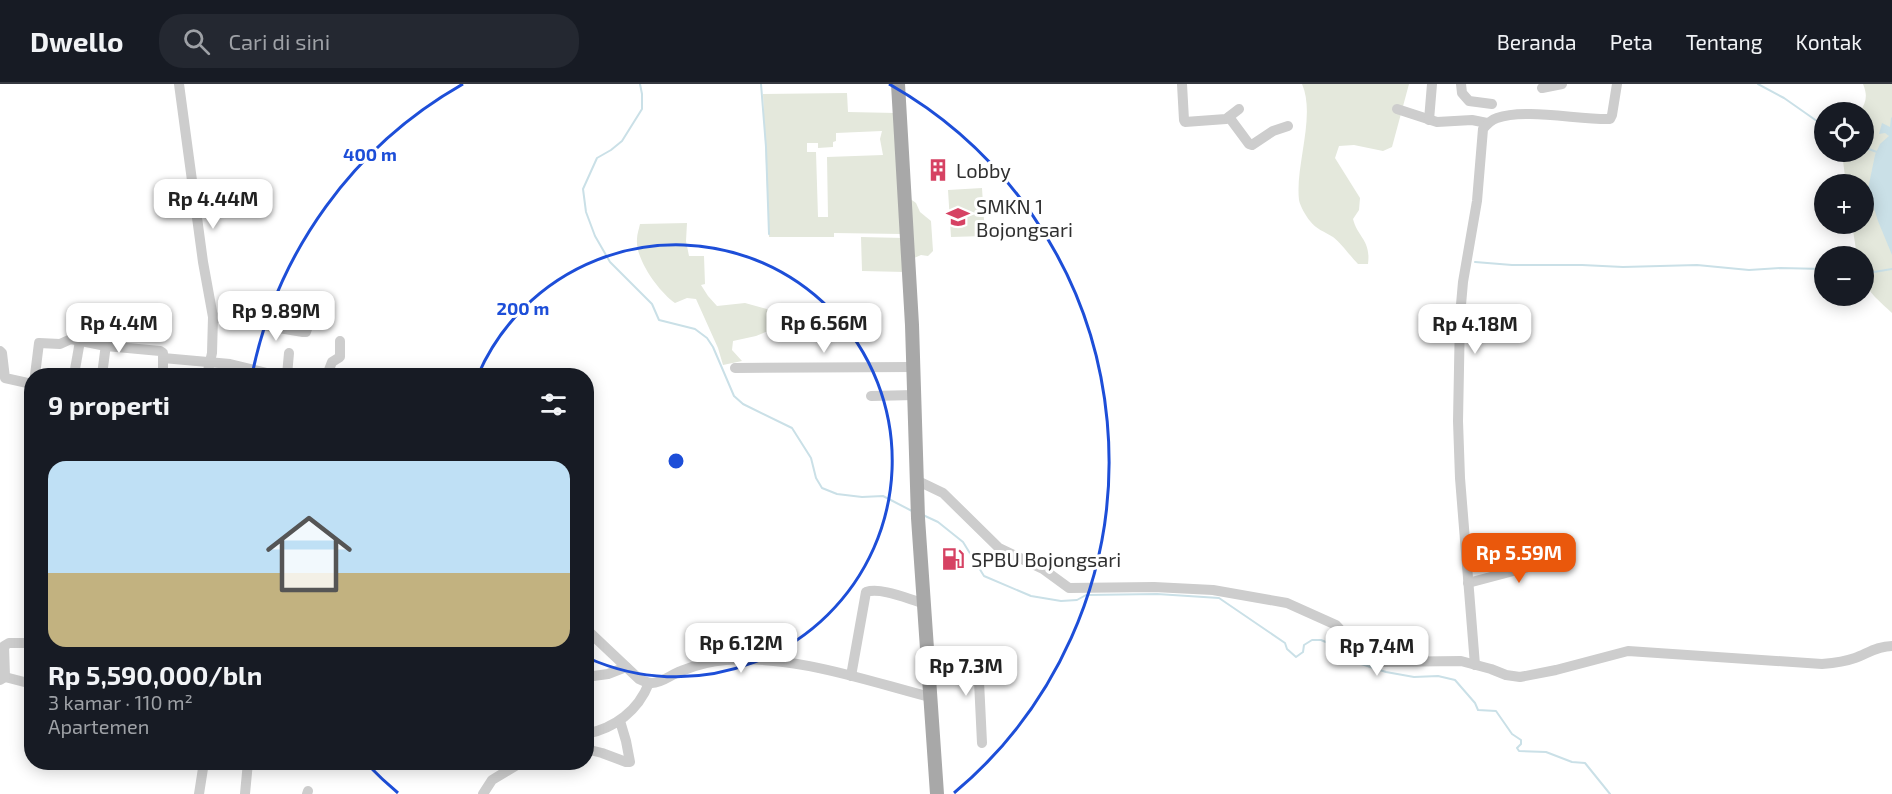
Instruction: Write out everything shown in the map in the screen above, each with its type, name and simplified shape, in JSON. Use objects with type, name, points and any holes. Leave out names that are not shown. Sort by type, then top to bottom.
[{"type":"main road","points":[[898,84],[914,368],[918,512],[937,794]]},
{"type":"street","points":[[179,84],[203,262],[213,317],[212,353],[209,368]]},
{"type":"street","points":[[1182,84],[1185,122],[1226,119],[1239,109]]},
{"type":"street","points":[[1429,120],[1432,84]]},
{"type":"street","points":[[1461,84],[1462,93],[1469,101],[1492,104]]},
{"type":"street","points":[[1542,88],[1562,84]]},
{"type":"street","points":[[1475,665],[1460,478],[1458,421],[1460,316],[1463,282],[1477,201],[1483,129],[1487,123],[1498,117],[1519,115],[1610,119],[1617,84]]},
{"type":"street","points":[[1468,121],[1469,101]]},
{"type":"street","points":[[1397,109],[1442,123],[1468,121],[1487,123]]},
{"type":"street","points":[[1229,117],[1248,144],[1252,145],[1273,131],[1288,126]]},
{"type":"street","points":[[213,317],[303,332],[309,328],[311,317]]},
{"type":"street","points":[[103,368],[108,329]]},
{"type":"street","points":[[36,368],[39,343],[60,344],[70,339],[106,346],[160,351],[163,353],[163,368]]},
{"type":"street","points":[[75,368],[80,341]]},
{"type":"street","points":[[330,368],[332,362],[340,357],[340,341]]},
{"type":"street","points":[[0,351],[4,378],[24,382]]},
{"type":"street","points":[[289,354],[289,368]]},
{"type":"street","points":[[163,358],[230,364],[246,368]]},
{"type":"street","points":[[735,368],[914,368]]},
{"type":"street","points":[[871,396],[915,394]]},
{"type":"street","points":[[918,481],[943,493],[1006,553],[1043,569],[1069,588],[1154,586],[1213,590],[1270,600],[1299,607],[1336,625],[1349,633],[1353,650],[1367,659],[1378,662],[1461,661],[1520,677],[1556,670],[1615,653],[1639,650],[1754,660],[1837,663],[1856,658],[1883,646],[1892,646]]},
{"type":"street","points":[[1468,583],[1562,558]]},
{"type":"street","points":[[851,676],[866,592],[890,593],[923,603]]},
{"type":"street","points":[[594,636],[639,679],[649,683],[655,683],[708,662],[727,660],[796,662],[930,697]]},
{"type":"street","points":[[24,643],[9,643],[4,646],[3,679],[24,683]]},
{"type":"street","points":[[594,676],[608,674],[626,666]]},
{"type":"street","points":[[928,671],[979,681],[982,744]]},
{"type":"street","points":[[594,731],[620,721],[631,713],[644,696],[649,683]]},
{"type":"street","points":[[594,751],[630,762],[627,741],[620,721]]},
{"type":"street","points":[[199,794],[203,770]]},
{"type":"street","points":[[245,794],[247,770]]},
{"type":"street","points":[[483,794],[492,780],[509,770]]},
{"type":"shaded area","points":[[1302,84],[1409,84],[1392,147],[1383,151],[1354,145],[1339,146],[1335,158],[1360,198],[1359,210],[1353,219],[1368,250],[1368,264],[1358,264],[1333,237],[1312,224],[1299,200],[1307,111]]},
{"type":"shaded area","points":[[1863,84],[1892,84],[1892,313],[1874,295],[1874,246],[1855,246],[1854,234],[1874,234],[1874,174],[1845,174],[1843,162],[1874,162],[1874,102],[1865,102]]},
{"type":"shaded area","points":[[847,93],[848,112],[896,113],[902,234],[834,233],[834,237],[769,237],[763,94]],"holes":[[[882,131],[880,139],[883,155],[827,157],[828,217],[818,217],[816,152],[807,152],[807,143],[818,143],[818,148],[833,147],[836,133]]]},
{"type":"shaded area","points":[[982,188],[985,236],[951,237],[948,190]]},
{"type":"shaded area","points":[[909,198],[931,221],[933,251],[928,256],[921,255],[914,258]]},
{"type":"shaded area","points":[[687,223],[686,241],[689,256],[704,256],[705,284],[701,285],[717,306],[745,303],[767,309],[771,320],[768,331],[733,341],[732,350],[742,361],[723,365],[718,348],[696,299],[687,298],[675,303],[655,283],[640,256],[637,239],[640,224]]},
{"type":"shaded area","points":[[861,237],[904,238],[905,272],[862,271]]},
{"type":"water","points":[[1891,118],[1892,255],[1874,208],[1874,174],[1871,174],[1880,144],[1889,136],[1885,133],[1879,134],[1882,123],[1890,127]]},
{"type":"waterway","points":[[640,84],[642,109],[622,141],[597,158],[583,189],[586,212],[595,236],[610,262],[652,304],[659,320],[695,329],[707,338],[734,396],[743,404],[792,428],[811,458],[816,478],[822,488],[837,494],[862,497],[883,496],[912,511]]},
{"type":"waterway","points":[[761,84],[769,234]]},
{"type":"waterway","points":[[1758,84],[1784,98],[1814,119]]},
{"type":"waterway","points":[[1475,262],[1623,267],[1697,265],[1749,270],[1814,269]]},
{"type":"waterway","points":[[1874,272],[1892,269]]},
{"type":"waterway","points":[[923,515],[938,522],[963,542],[984,576],[1031,596],[1061,601],[1077,600],[1086,595],[1157,594],[1219,598],[1285,643],[1287,649],[1296,657],[1303,652],[1304,645],[1312,640],[1321,640],[1340,648],[1355,662],[1386,672],[1414,677],[1438,676],[1455,680],[1475,703],[1478,710],[1496,711],[1512,734],[1521,740],[1517,748],[1519,751],[1546,752],[1572,762],[1585,763],[1610,794]]},
{"type":"place","name":"Lobby","points":[[938,170]]},
{"type":"place","name":"SMKN 1 Bojongsari","points":[[958,217]]},
{"type":"place","name":"SPBU Bojongsari","points":[[953,559]]}]
